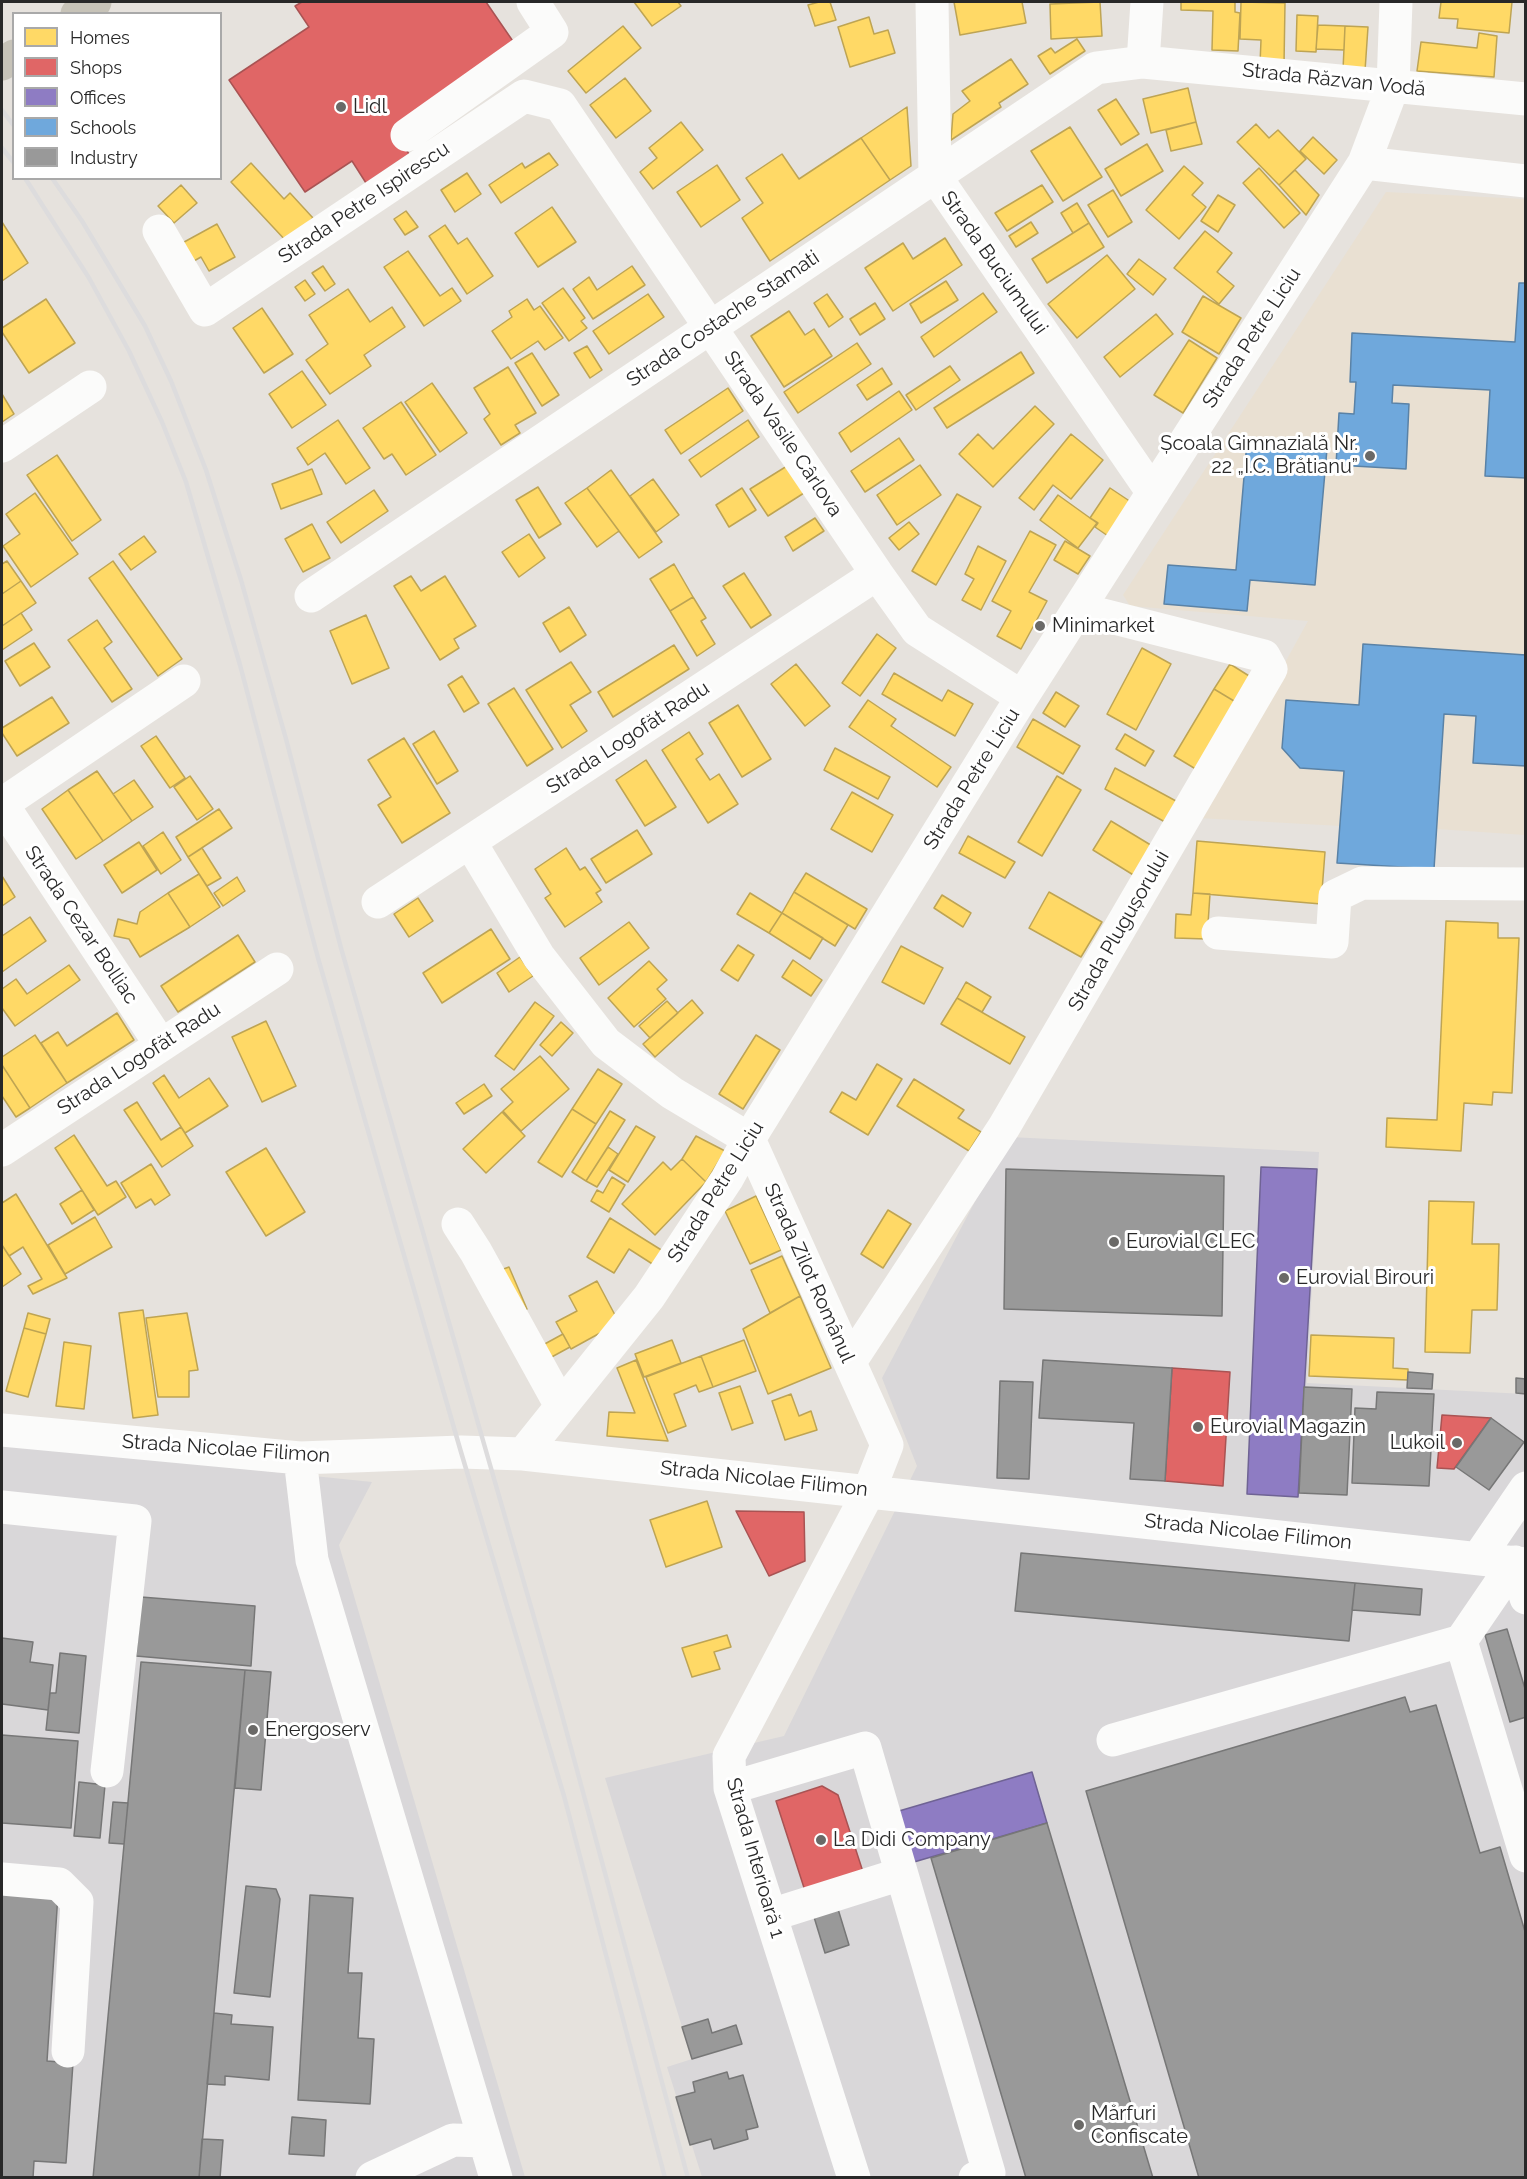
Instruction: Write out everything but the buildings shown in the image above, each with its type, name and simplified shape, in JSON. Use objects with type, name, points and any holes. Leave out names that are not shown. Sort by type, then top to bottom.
[{"type":"street","points":[[406,135],[552,32],[533,2]]},
{"type":"street","name":"Strada Buciumului","points":[[932,2],[935,176],[1153,493]]},
{"type":"street","points":[[1143,62],[1147,2]]},
{"type":"street","name":"Strada Petre Liciu","points":[[523,1454],[649,1297],[727,1179],[749,1139],[1022,698],[1364,164],[1393,86],[1396,2]]},
{"type":"street","name":"Strada Costache Stamati","points":[[311,596],[1096,68],[1143,62]]},
{"type":"street","name":"Strada Răzvan Vodă","points":[[1143,62],[1526,99]]},
{"type":"street","name":"Strada Petre Ispirescu","points":[[159,231],[205,310],[524,96]]},
{"type":"street","name":"Strada Vasile Cârlova","points":[[524,96],[560,105],[917,630],[1022,698]]},
{"type":"street","points":[[1364,164],[1526,181]]},
{"type":"street","points":[[2,446],[90,387]]},
{"type":"street","name":"Strada Logofăt Radu","points":[[378,902],[877,574]]},
{"type":"street","name":"Strada Plugușorului","points":[[850,1362],[1004,1127],[1271,669],[1264,656],[1079,609]]},
{"type":"street","points":[[2,804],[184,681]]},
{"type":"street","name":"Strada Cezar Bolliac","points":[[2,804],[161,1045]]},
{"type":"street","points":[[470,842],[539,957],[606,1043],[672,1093],[749,1139]]},
{"type":"street","points":[[1218,933],[1332,942],[1335,896],[1362,883],[1526,884]]},
{"type":"street","name":"Strada Logofăt Radu","points":[[2,1150],[277,969]]},
{"type":"street","name":"Strada Zilot Românul","points":[[749,1139],[887,1445],[869,1491]]},
{"type":"street","points":[[458,1224],[476,1252],[561,1406]]},
{"type":"street","name":"Strada Nicolae Filimon","points":[[2,1430],[300,1458],[461,1452],[523,1454],[1520,1563]]},
{"type":"street","points":[[300,1458],[312,1560],[496,2178]]},
{"type":"street","points":[[1479,1557],[1526,1488]]},
{"type":"street","name":"Strada Interioară 1","points":[[854,2178],[730,1788],[729,1756],[869,1491]]},
{"type":"street","points":[[2,1507],[135,1521],[107,1771]]},
{"type":"street","points":[[1520,1563],[1526,1598]]},
{"type":"street","points":[[1113,1740],[1461,1641],[1520,1563]]},
{"type":"street","points":[[1461,1641],[1526,1856]]},
{"type":"street","points":[[730,1788],[865,1748],[989,2173],[975,2178]]},
{"type":"street","points":[[771,1915],[901,1874]]},
{"type":"street","points":[[2,1879],[59,1884],[77,1902],[68,2051]]},
{"type":"street","points":[[372,2178],[453,2140],[485,2141]]},
{"type":"shaded area","name":"Școala Gimnazială Nr. 22 „I.C. Brătianu”","points":[[1386,192],[1525,199],[1525,835],[1437,829],[1434,869],[1340,826],[1199,818],[1308,621],[1130,606],[1123,595]]},
{"type":"shaded area","points":[[1009,1137],[1319,1152],[1307,1383],[1525,1394],[1525,2177],[702,2177],[667,2067],[692,2059],[605,1778],[784,1736],[917,1466],[882,1378]]},
{"type":"shaded area","points":[[2,1444],[372,1482],[339,1545],[525,2177],[2,2178]]},
{"type":"railway","points":[[2,110],[12,123]]},
{"type":"railway","points":[[2,148],[12,160]]},
{"type":"railway","points":[[26,180],[89,278],[129,351],[162,422],[186,482],[240,665],[318,958],[461,1452],[564,1796],[665,2178]]},
{"type":"railway","points":[[53,180],[82,221],[145,326],[171,381],[206,470],[241,580],[341,948],[559,1704],[688,2178]]},
{"type":"place","name":"Lidl","points":[[341,107]]},
{"type":"place","name":"Școala Gimnazială Nr. 22 „I.C. Brătianu”","points":[[1370,456]]},
{"type":"place","name":"Minimarket","points":[[1040,626]]},
{"type":"place","name":"Eurovial CLEC","points":[[1114,1242]]},
{"type":"place","name":"Eurovial Birouri","points":[[1284,1278]]},
{"type":"place","name":"Eurovial Magazin","points":[[1198,1427]]},
{"type":"place","name":"Lukoil","points":[[1457,1443]]},
{"type":"place","name":"Energoserv","points":[[253,1730]]},
{"type":"place","name":"La Didi Company","points":[[821,1840]]},
{"type":"place","name":"Mărfuri Confiscate","points":[[1079,2125]]}]
